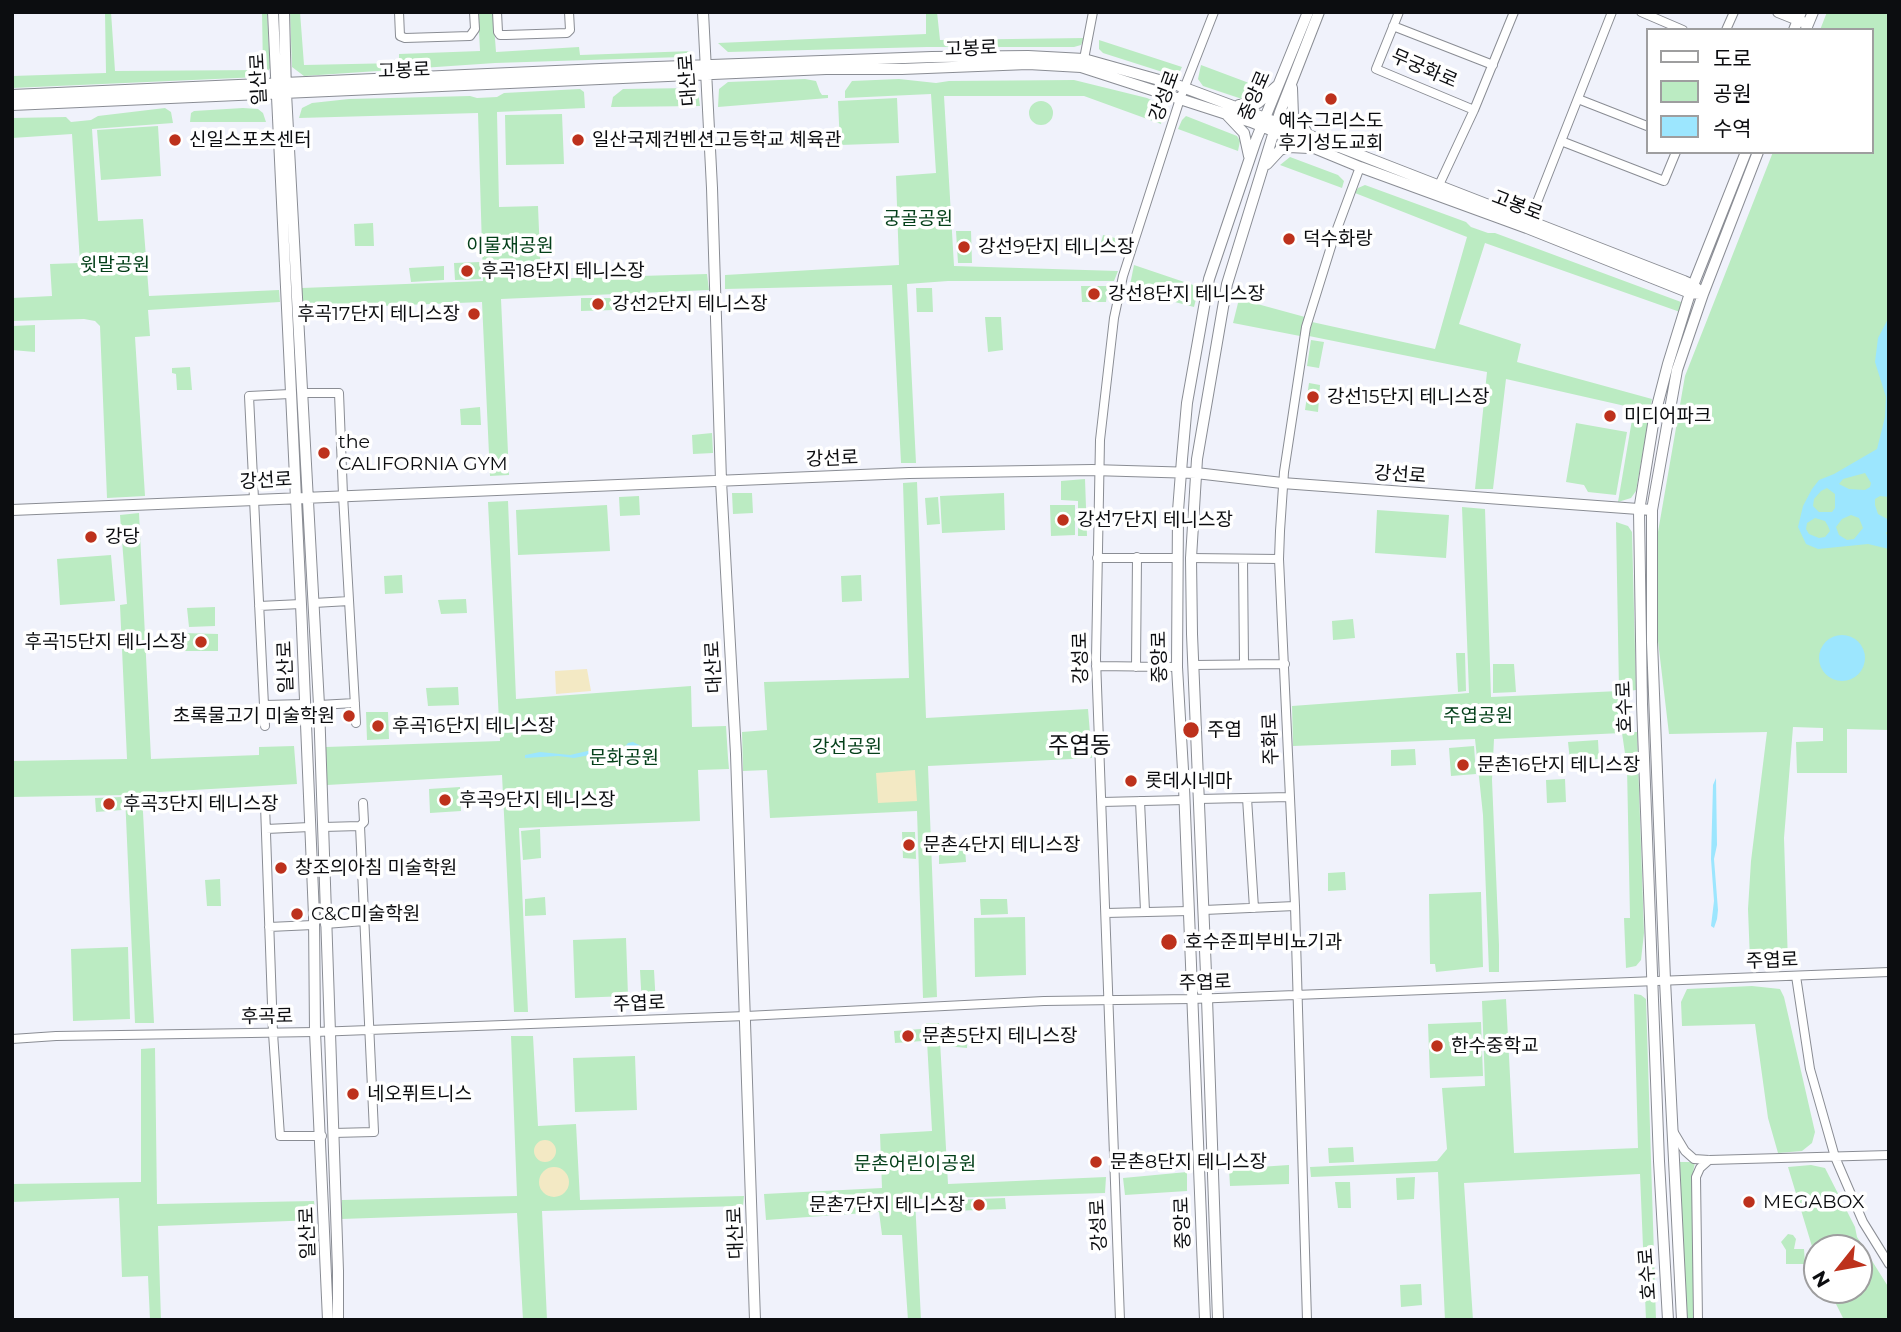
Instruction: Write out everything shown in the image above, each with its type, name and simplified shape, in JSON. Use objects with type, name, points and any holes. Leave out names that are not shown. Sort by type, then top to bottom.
[{"type":"main road","name":"일산로","points":[[273,12],[303,393],[314,603],[338,1320]]},
{"type":"main road","name":"일산로","points":[[284,12],[281,88],[290,394],[301,604],[315,1032],[322,1136],[328,1320]]},
{"type":"main road","name":"대산로","points":[[703,12],[712,188],[721,481],[733,683],[755,1320]]},
{"type":"main road","name":"중앙로","points":[[1205,1320],[1185,800],[1177,667],[1177,558],[1181,473],[1187,403],[1209,279],[1250,157],[1308,12]]},
{"type":"main road","name":"중앙로","points":[[1217,1320],[1193,666],[1191,558],[1196,473],[1199,439],[1227,284],[1275,126],[1319,12]]},
{"type":"main road","points":[[1778,12],[1801,23],[1813,12]]},
{"type":"main road","name":"고봉로","points":[[12,95],[281,88],[705,71],[932,57],[1028,56],[1084,59],[1184,88],[1228,109],[1314,143],[1360,167],[1692,289]]},
{"type":"main road","name":"고봉로","points":[[705,71],[1040,64],[1081,68],[1180,99],[1228,109]]},
{"type":"main road","points":[[1292,80],[1293,116],[1314,143]]},
{"type":"main road","points":[[1250,157],[1244,133],[1228,109],[1258,103],[1280,83]]},
{"type":"main road","name":"고봉로","points":[[12,106],[281,88]]},
{"type":"main road","name":"고봉로","points":[[1314,143],[1439,185],[1530,220],[1703,294]]},
{"type":"main road","points":[[1262,170],[1280,150],[1314,143]]},
{"type":"main road","name":"호수로","points":[[1668,1320],[1658,1161],[1642,704],[1639,511],[1654,418],[1692,289],[1745,154]]},
{"type":"main road","name":"호수로","points":[[1682,1320],[1652,642],[1652,510],[1677,370],[1757,154]]},
{"type":"main road","name":"강선로","points":[[12,510],[964,472],[1099,470],[1196,473],[1283,483],[1652,510]]},
{"type":"street","points":[[399,12],[401,37],[470,36],[475,29],[474,12]]},
{"type":"street","points":[[497,12],[500,35],[569,32],[569,12]]},
{"type":"street","points":[[1084,59],[1093,12]]},
{"type":"street","name":"강성로","points":[[1120,1320],[1096,666],[1099,470],[1114,318],[1141,216],[1180,99],[1214,12]]},
{"type":"street","name":"무궁화로","points":[[1399,12],[1376,69],[1474,110]]},
{"type":"street","name":"고봉로","points":[[1530,220],[1612,12]]},
{"type":"street","points":[[1641,12],[1678,28]]},
{"type":"street","points":[[1727,28],[1734,12]]},
{"type":"street","points":[[1439,185],[1474,110],[1512,16]]},
{"type":"street","points":[[1393,26],[1493,65]]},
{"type":"street","points":[[1578,99],[1646,126]]},
{"type":"street","points":[[1561,141],[1664,181],[1675,154]]},
{"type":"street","name":"주화로","points":[[1307,1320],[1295,906],[1279,559],[1283,483],[1306,327],[1334,237],[1360,167]]},
{"type":"street","points":[[303,393],[339,393],[356,723]]},
{"type":"street","points":[[265,726],[249,396],[290,394]]},
{"type":"street","points":[[1136,667],[1137,557]]},
{"type":"street","points":[[1097,558],[1177,558]]},
{"type":"street","points":[[1191,558],[1279,559]]},
{"type":"street","points":[[1243,558],[1244,663]]},
{"type":"street","points":[[314,603],[348,601]]},
{"type":"street","points":[[259,606],[301,604]]},
{"type":"street","points":[[1193,666],[1285,664]]},
{"type":"street","points":[[1096,666],[1177,667]]},
{"type":"street","points":[[319,705],[355,703]]},
{"type":"street","points":[[264,705],[305,704]]},
{"type":"street","points":[[1199,799],[1290,797]]},
{"type":"street","points":[[1247,798],[1254,908]]},
{"type":"street","points":[[1102,802],[1185,800]]},
{"type":"street","points":[[1140,801],[1145,911]]},
{"type":"street","points":[[333,1133],[374,1132],[360,826],[364,822],[363,803]]},
{"type":"street","points":[[265,805],[273,1033],[280,1136],[322,1136]]},
{"type":"street","points":[[323,827],[360,826]]},
{"type":"street","points":[[266,829],[310,827]]},
{"type":"street","points":[[1204,911],[1295,906]]},
{"type":"street","points":[[1106,913],[1189,911]]},
{"type":"street","points":[[325,924],[365,921]]},
{"type":"street","points":[[269,927],[313,925]]},
{"type":"street","name":"주엽로","points":[[522,1024],[1044,1002],[1192,999],[1889,972]]},
{"type":"street","points":[[1796,976],[1810,1069],[1835,1157],[1863,1222],[1889,1264]]},
{"type":"street","name":"후곡로","points":[[12,1039],[522,1024]]},
{"type":"street","points":[[1673,1131],[1685,1151],[1694,1159],[1889,1155]]},
{"type":"street","points":[[1698,1320],[1696,1177],[1700,1168],[1709,1160]]},
{"type":"green space","points":[[105,12],[111,12],[115,71],[263,70],[262,12],[267,12],[270,68],[260,77],[12,88],[12,76],[106,73]]},
{"type":"green space","points":[[290,12],[300,12],[304,65],[399,63],[399,54],[480,51],[478,12],[493,12],[496,52],[579,47],[580,55],[693,51],[682,57],[495,63],[304,76],[292,67]]},
{"type":"green space","points":[[926,12],[937,12],[940,40],[1084,38],[1081,45],[1074,47],[927,47],[728,52],[718,43],[926,34]]},
{"type":"green space","points":[[1827,12],[1889,12],[1889,730],[1847,729],[1847,773],[1797,773],[1796,742],[1823,741],[1823,728],[1793,727],[1784,838],[1788,963],[1750,961],[1748,909],[1751,861],[1767,732],[1669,734],[1658,641],[1658,532],[1685,376],[1772,154],[1873,154],[1873,28],[1821,28]]},
{"type":"green space","points":[[1099,40],[1182,67],[1179,73],[1172,75],[1103,53],[1099,49]]},
{"type":"green space","points":[[1201,65],[1265,89],[1255,99],[1245,100],[1203,86],[1198,79]]},
{"type":"green space","points":[[805,79],[816,81],[822,95],[828,95],[828,98],[718,107],[719,89],[728,82]]},
{"type":"green space","name":"궁골공원","points":[[899,79],[936,83],[1074,80],[1147,98],[1158,103],[1164,112],[1161,124],[1084,96],[944,96],[954,266],[1118,271],[1114,281],[948,281],[907,284],[916,463],[901,463],[892,285],[725,289],[725,275],[899,265],[896,176],[936,173],[931,94],[845,98],[845,91],[852,81]]},
{"type":"green space","points":[[691,88],[698,92],[700,106],[611,107],[613,97],[623,89]]},
{"type":"green space","name":"이물재공원","points":[[580,89],[584,92],[585,108],[497,112],[499,207],[538,206],[541,279],[707,274],[709,290],[501,299],[509,475],[490,476],[482,302],[303,309],[302,293],[302,288],[483,281],[478,113],[299,118],[302,108],[312,103],[349,99],[477,98],[497,97],[504,93]]},
{"type":"green space","points":[[897,98],[899,143],[840,145],[838,101]]},
{"type":"green space","points":[[1041,101],[1050,104],[1053,113],[1050,122],[1041,125],[1032,122],[1029,113],[1032,104]]},
{"type":"green space","name":"윗말공원","points":[[165,108],[171,112],[173,123],[92,129],[98,221],[143,219],[149,296],[279,290],[280,302],[148,310],[150,336],[135,337],[145,496],[107,498],[100,326],[95,321],[84,319],[12,321],[12,298],[52,296],[50,264],[80,263],[72,134],[12,138],[12,118],[66,117],[71,122]]},
{"type":"green space","points":[[258,109],[263,113],[266,122],[190,122],[191,113],[194,111]]},
{"type":"green space","points":[[562,114],[564,164],[506,165],[505,115]]},
{"type":"green space","points":[[1186,116],[1237,136],[1240,141],[1238,151],[1178,129]]},
{"type":"green space","points":[[158,126],[161,176],[101,180],[97,130]]},
{"type":"green space","points":[[1290,157],[1338,175],[1344,181],[1342,188],[1280,165]]},
{"type":"green space","points":[[1365,185],[1466,222],[1471,227],[1495,233],[1681,302],[1680,312],[1485,243],[1459,324],[1521,344],[1517,362],[1652,399],[1636,491],[1631,498],[1618,502],[1634,408],[1506,379],[1493,489],[1475,489],[1487,372],[1309,336],[1312,322],[1435,349],[1467,237],[1355,193]]},
{"type":"green space","points":[[373,223],[374,246],[355,246],[354,224]]},
{"type":"green space","name":"강선9단지 테니스장","points":[[956,231],[971,231],[972,263],[958,263]]},
{"type":"green space","points":[[1103,235],[1123,240],[1118,255],[1099,250]]},
{"type":"green space","name":"후곡18단지 테니스장","points":[[480,262],[481,279],[455,280],[454,263]]},
{"type":"green space","points":[[1134,265],[1199,287],[1194,307],[1129,290]]},
{"type":"green space","points":[[444,266],[444,280],[411,282],[409,268]]},
{"type":"green space","name":"강선8단지 테니스장","points":[[1081,286],[1108,286],[1106,302],[1082,302]]},
{"type":"green space","points":[[916,288],[932,288],[933,312],[917,312]]},
{"type":"green space","name":"강선2단지 테니스장","points":[[581,298],[615,298],[614,310],[581,311]]},
{"type":"green space","points":[[1239,299],[1305,317],[1300,336],[1233,323]]},
{"type":"green space","points":[[985,317],[1001,317],[1003,350],[988,352]]},
{"type":"green space","points":[[35,325],[35,352],[12,350],[12,326]]},
{"type":"green space","points":[[1311,340],[1324,342],[1319,368],[1307,366]]},
{"type":"green space","points":[[190,367],[192,390],[177,390],[176,374],[172,373],[172,368]]},
{"type":"green space","name":"강선15단지 테니스장","points":[[1309,383],[1320,385],[1318,412],[1305,410]]},
{"type":"green space","points":[[480,407],[481,425],[461,425],[460,409]]},
{"type":"green space","points":[[1576,423],[1627,432],[1616,495],[1588,492],[1584,485],[1566,482]]},
{"type":"green space","points":[[712,433],[713,453],[693,454],[692,435]]},
{"type":"green space","points":[[1085,479],[1087,536],[1078,536],[1078,501],[1061,500],[1061,481]]},
{"type":"green space","name":"강선공원","points":[[917,482],[926,718],[1088,709],[1092,758],[928,766],[937,997],[923,998],[917,811],[770,818],[767,770],[743,771],[742,732],[767,730],[764,682],[909,678],[903,483]]},
{"type":"green space","points":[[732,493],[752,493],[753,513],[733,514]]},
{"type":"green space","points":[[1004,493],[1005,530],[942,533],[940,496]]},
{"type":"green space","points":[[639,496],[640,515],[620,516],[619,497]]},
{"type":"green space","points":[[938,497],[940,524],[927,525],[925,498]]},
{"type":"green space","name":"문화공원","points":[[508,501],[516,699],[691,686],[692,727],[726,726],[729,769],[698,770],[700,821],[519,828],[528,1012],[514,1012],[502,775],[327,785],[326,747],[500,741],[488,502]]},
{"type":"green space","points":[[607,505],[610,551],[518,555],[516,510]]},
{"type":"green space","name":"강선7단지 테니스장","points":[[1050,505],[1075,505],[1075,535],[1051,536]]},
{"type":"green space","name":"주엽공원","points":[[1462,507],[1485,509],[1491,697],[1619,691],[1616,522],[1628,526],[1632,532],[1636,690],[1629,691],[1631,732],[1637,732],[1644,933],[1641,960],[1636,966],[1626,968],[1624,918],[1630,918],[1627,767],[1622,733],[1494,739],[1492,780],[1499,972],[1489,972],[1483,815],[1475,739],[1293,746],[1292,706],[1469,693]]},
{"type":"green space","points":[[1377,510],[1449,515],[1446,558],[1375,553]]},
{"type":"green space","points":[[139,513],[151,759],[259,755],[259,747],[294,746],[297,784],[142,793],[154,1023],[135,1023],[125,795],[12,797],[12,761],[127,759],[120,605],[127,604],[120,515]]},
{"type":"green space","points":[[111,555],[115,601],[60,605],[57,559]]},
{"type":"green space","points":[[402,575],[403,593],[385,594],[384,576]]},
{"type":"green space","points":[[861,575],[862,601],[842,602],[841,576]]},
{"type":"green space","points":[[466,599],[467,613],[441,614],[438,600]]},
{"type":"green space","points":[[215,607],[215,626],[189,627],[187,608]]},
{"type":"green space","points":[[1353,619],[1355,638],[1333,640],[1332,621]]},
{"type":"green space","name":"후곡15단지 테니스장","points":[[183,633],[218,634],[218,651],[183,651]]},
{"type":"green space","points":[[1456,653],[1465,653],[1466,691],[1458,692]]},
{"type":"green space","points":[[1493,664],[1514,664],[1516,692],[1493,693]]},
{"type":"green space","points":[[458,687],[459,705],[428,706],[426,688]]},
{"type":"green space","name":"후곡16단지 테니스장","points":[[366,712],[388,712],[389,739],[367,740]]},
{"type":"green space","points":[[1598,740],[1599,759],[1570,761],[1568,742]]},
{"type":"green space","name":"문촌16단지 테니스장","points":[[1474,746],[1476,774],[1451,776],[1449,748]]},
{"type":"green space","points":[[1415,749],[1416,765],[1391,766],[1391,750]]},
{"type":"green space","points":[[1565,779],[1566,802],[1547,803],[1546,780]]},
{"type":"green space","name":"후곡9단지 테니스장","points":[[460,787],[461,811],[430,813],[429,789]]},
{"type":"green space","name":"후곡3단지 테니스장","points":[[122,797],[122,810],[96,812],[95,798]]},
{"type":"green space","points":[[540,829],[541,858],[523,860],[521,831]]},
{"type":"green space","name":"문촌4단지 테니스장","points":[[902,832],[915,832],[916,859],[903,858]]},
{"type":"green space","points":[[939,847],[965,848],[966,862],[939,864]]},
{"type":"green space","points":[[1345,872],[1346,890],[1328,891],[1328,873]]},
{"type":"green space","points":[[220,879],[221,906],[207,906],[205,880]]},
{"type":"green space","points":[[1481,892],[1483,967],[1436,972],[1435,964],[1430,964],[1429,894]]},
{"type":"green space","points":[[545,897],[546,915],[525,916],[525,899]]},
{"type":"green space","points":[[980,899],[1007,899],[1008,914],[981,915]]},
{"type":"green space","points":[[1025,917],[1026,975],[975,977],[974,918]]},
{"type":"green space","points":[[626,938],[628,996],[575,998],[573,940]]},
{"type":"green space","points":[[128,947],[130,1019],[73,1021],[71,949]]},
{"type":"green space","points":[[640,970],[654,970],[656,1006],[642,1006]]},
{"type":"green space","points":[[1752,986],[1780,989],[1784,997],[1815,1132],[1812,1143],[1802,1151],[1778,1153],[1768,1118],[1755,1024],[1682,1026],[1681,1002],[1687,989]]},
{"type":"green space","points":[[1634,994],[1646,999],[1656,1320],[1646,1320],[1640,1174],[1464,1183],[1473,1320],[1445,1320],[1438,1172],[1311,1177],[1310,1167],[1437,1161],[1447,1149],[1442,1088],[1485,1086],[1482,1001],[1506,999],[1514,1153],[1638,1148]]},
{"type":"green space","points":[[1481,1022],[1483,1076],[1430,1078],[1428,1024]]},
{"type":"green space","name":"문촌어린이공원","points":[[926,1023],[939,1023],[948,1184],[1106,1177],[1105,1193],[915,1199],[921,1320],[908,1320],[902,1235],[882,1235],[879,1212],[766,1220],[764,1194],[882,1188],[880,1134],[932,1131]]},
{"type":"green space","points":[[968,1026],[967,1048],[947,1046],[945,1027]]},
{"type":"green space","name":"문촌5단지 테니스장","points":[[921,1029],[922,1041],[895,1043],[894,1031]]},
{"type":"green space","points":[[511,1036],[533,1036],[538,1126],[576,1124],[580,1200],[744,1196],[743,1206],[542,1211],[547,1320],[523,1320],[517,1213],[341,1219],[342,1200],[517,1196]]},
{"type":"green space","points":[[155,1048],[157,1204],[314,1201],[316,1220],[158,1226],[161,1320],[150,1320],[148,1276],[122,1277],[119,1198],[12,1202],[12,1184],[141,1182],[141,1049]]},
{"type":"green space","points":[[635,1056],[637,1110],[575,1112],[573,1058]]},
{"type":"green space","points":[[1353,1147],[1354,1162],[1329,1163],[1328,1148]]},
{"type":"green space","points":[[1680,1162],[1695,1162],[1692,1178],[1696,1320],[1684,1320]]},
{"type":"green space","points":[[1289,1165],[1289,1184],[1230,1186],[1229,1169]]},
{"type":"green space","points":[[1811,1165],[1825,1168],[1856,1234],[1808,1234],[1788,1167]]},
{"type":"green space","points":[[1187,1172],[1187,1191],[1125,1195],[1123,1178]]},
{"type":"green space","points":[[1415,1177],[1414,1199],[1397,1200],[1396,1178]]},
{"type":"green space","points":[[1335,1182],[1350,1182],[1351,1208],[1338,1208]]},
{"type":"green space","name":"문촌7단지 테니스장","points":[[1005,1198],[1006,1209],[952,1211],[952,1200]]},
{"type":"green space","points":[[1788,1234],[1793,1235],[1796,1239],[1794,1249],[1803,1249],[1803,1264],[1786,1264],[1786,1250],[1781,1242]]},
{"type":"green space","points":[[1873,1262],[1889,1288],[1889,1320],[1844,1320],[1836,1304],[1873,1304]]},
{"type":"green space","points":[[1421,1284],[1422,1305],[1401,1307],[1400,1285]]},
{"type":"sand","points":[[587,669],[591,691],[556,694],[555,671]]},
{"type":"sand","points":[[915,770],[917,801],[878,803],[876,773]]},
{"type":"sand","points":[[545,1140],[553,1143],[556,1151],[553,1159],[545,1162],[537,1159],[534,1151],[537,1143]]},
{"type":"sand","points":[[554,1167],[565,1171],[569,1182],[565,1193],[554,1197],[543,1193],[539,1182],[543,1171]]},
{"type":"water","points":[[1889,317],[1889,497],[1880,496],[1875,499],[1875,505],[1878,514],[1889,520],[1886,533],[1889,549],[1868,544],[1818,549],[1806,544],[1798,527],[1803,506],[1812,489],[1819,480],[1877,449],[1885,417],[1886,397],[1875,362],[1878,338]],"holes":[[[1865,473],[1871,483],[1865,490],[1849,489],[1839,484],[1843,479]],[[1827,488],[1835,494],[1835,508],[1832,512],[1819,512],[1813,506],[1814,499]],[[1851,515],[1859,518],[1863,528],[1854,539],[1847,540],[1839,535],[1836,527],[1842,519]],[[1815,518],[1825,521],[1830,531],[1825,537],[1819,538],[1809,534],[1807,523]]]},
{"type":"water","points":[[1842,635],[1858,642],[1865,658],[1858,674],[1842,681],[1826,674],[1819,658],[1826,642]]},
{"type":"water","points":[[633,742],[641,746],[642,751],[640,758],[635,761],[621,755],[595,754],[574,758],[525,758],[525,755],[540,752],[570,755],[592,750],[613,751],[623,749]]},
{"type":"water","points":[[1716,778],[1717,845],[1714,859],[1718,910],[1714,928],[1711,926],[1714,901],[1711,859],[1713,785]]},
{"type":"place","name":"예수그리스도 후기성도교회","points":[[1331,99]]},
{"type":"place","name":"신일스포츠센터","points":[[175,140]]},
{"type":"place","name":"일산국제컨벤션고등학교 체육관","points":[[578,140]]},
{"type":"place","name":"덕수화랑","points":[[1289,239]]},
{"type":"place","name":"강선9단지 테니스장","points":[[964,247]]},
{"type":"place","name":"후곡18단지 테니스장","points":[[467,271]]},
{"type":"place","name":"강선8단지 테니스장","points":[[1094,294]]},
{"type":"place","name":"강선2단지 테니스장","points":[[598,304]]},
{"type":"place","name":"후곡17단지 테니스장","points":[[474,314]]},
{"type":"place","name":"강선15단지 테니스장","points":[[1313,397]]},
{"type":"place","name":"미디어파크","points":[[1610,416]]},
{"type":"place","name":"the CALIFORNIA GYM","points":[[324,453]]},
{"type":"place","name":"강선7단지 테니스장","points":[[1063,520]]},
{"type":"place","name":"강당","points":[[91,537]]},
{"type":"place","name":"후곡15단지 테니스장","points":[[201,642]]},
{"type":"place","name":"초록물고기 미술학원","points":[[349,716]]},
{"type":"place","name":"후곡16단지 테니스장","points":[[378,726]]},
{"type":"place","name":"주엽","points":[[1191,730]]},
{"type":"place","name":"문촌16단지 테니스장","points":[[1463,765]]},
{"type":"place","name":"롯데시네마","points":[[1131,781]]},
{"type":"place","name":"후곡9단지 테니스장","points":[[445,800]]},
{"type":"place","name":"후곡3단지 테니스장","points":[[109,804]]},
{"type":"place","name":"문촌4단지 테니스장","points":[[909,845]]},
{"type":"place","name":"창조의아침 미술학원","points":[[281,868]]},
{"type":"place","name":"C&C미술학원","points":[[297,914]]},
{"type":"place","name":"호수준피부비뇨기과","points":[[1169,942]]},
{"type":"place","name":"문촌5단지 테니스장","points":[[908,1036]]},
{"type":"place","name":"한수중학교","points":[[1437,1046]]},
{"type":"place","name":"네오퓌트니스","points":[[353,1094]]},
{"type":"place","name":"문촌8단지 테니스장","points":[[1096,1162]]},
{"type":"place","name":"MEGABOX","points":[[1749,1202]]},
{"type":"place","name":"문촌7단지 테니스장","points":[[979,1205]]},
{"type":"district","name":"주엽동","points":[[1080,746]]}]
